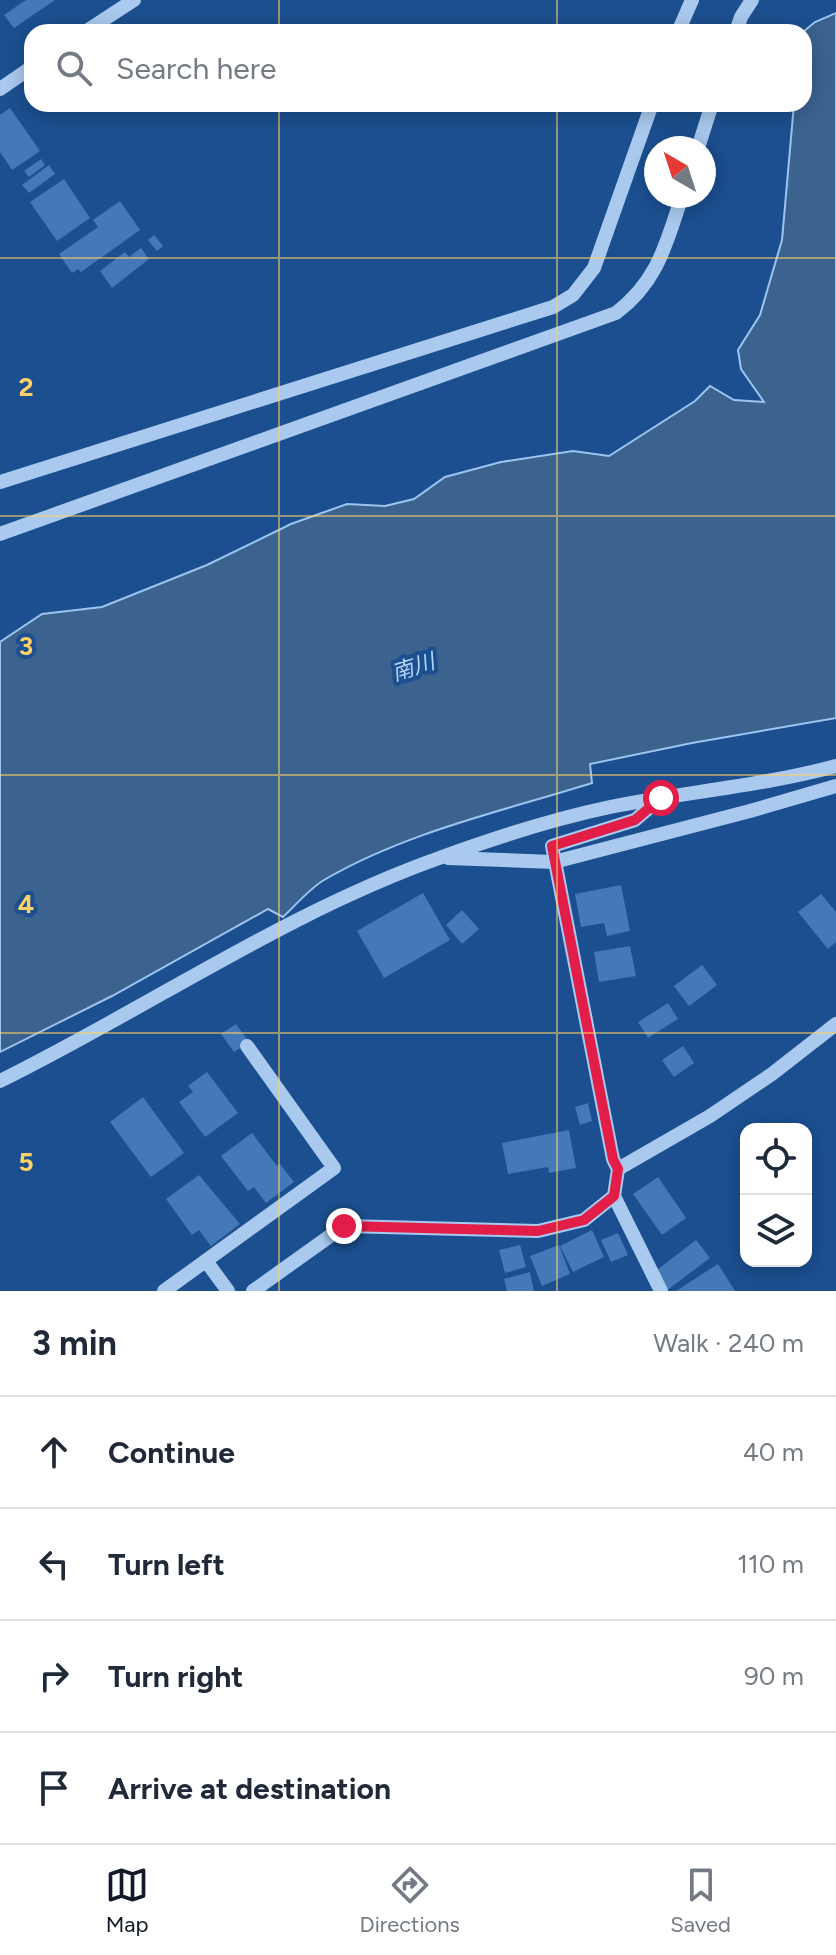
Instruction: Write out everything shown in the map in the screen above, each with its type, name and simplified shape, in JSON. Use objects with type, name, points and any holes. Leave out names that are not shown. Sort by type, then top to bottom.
[{"type":"street","points":[[97,24],[134,0]]},
{"type":"street","points":[[682,24],[692,0]]},
{"type":"street","points":[[739,24],[752,0]]},
{"type":"street","points":[[0,89],[24,72]]},
{"type":"street","points":[[0,482],[553,307],[573,295],[594,268],[649,112]]},
{"type":"street","points":[[702,136],[709,112]]},
{"type":"street","points":[[0,534],[616,313],[646,285],[662,257],[678,208]]},
{"type":"street","points":[[0,1081],[269,935],[377,883],[440,857],[550,821],[836,766]]},
{"type":"street","points":[[440,857],[554,862],[836,786]]},
{"type":"street","points":[[661,798],[635,820],[552,846],[613,1159],[618,1169],[614,1196],[661,1291]]},
{"type":"street","points":[[618,1169],[710,1116],[772,1074],[836,1024]]},
{"type":"street","points":[[164,1291],[334,1168],[247,1046]]},
{"type":"street","points":[[253,1291],[344,1226],[538,1231],[584,1220],[614,1196]]},
{"type":"street","points":[[206,1261],[228,1291]]},
{"type":"water","name":"南川","points":[[836,13],[836,718],[590,764],[592,783],[455,824],[355,863],[318,884],[283,917],[268,909],[112,996],[0,1052],[0,642],[42,614],[102,607],[207,565],[291,524],[347,504],[385,506],[414,499],[445,477],[501,462],[573,451],[609,456],[695,401],[710,386],[734,400],[764,402],[741,369],[738,350],[760,315],[782,240],[793,112],[812,112],[812,24]]},
{"type":"building","points":[[26,0],[55,0],[14,28],[4,15]]},
{"type":"building","points":[[10,108],[40,151],[12,170],[0,152],[0,115]]},
{"type":"building","points":[[41,159],[45,165],[29,177],[24,171]]},
{"type":"building","points":[[49,165],[55,174],[29,193],[22,185]]},
{"type":"building","points":[[64,179],[90,218],[57,241],[30,202]]},
{"type":"building","points":[[120,201],[140,230],[81,272],[78,269],[72,273],[59,254],[98,227],[93,220]]},
{"type":"building","points":[[154,235],[163,246],[157,251],[148,240]]},
{"type":"building","points":[[141,248],[149,259],[112,288],[100,271],[125,252],[129,257]]},
{"type":"building","points":[[621,885],[630,931],[607,936],[604,923],[581,927],[575,894]]},
{"type":"building","points":[[423,893],[450,940],[384,978],[357,931]]},
{"type":"building","points":[[821,894],[836,912],[836,942],[828,949],[798,912]]},
{"type":"building","points":[[462,910],[479,929],[462,944],[446,925]]},
{"type":"building","points":[[630,946],[636,976],[599,982],[594,952]]},
{"type":"building","points":[[702,965],[717,985],[689,1006],[674,986]]},
{"type":"building","points":[[668,1003],[678,1019],[648,1038],[638,1022]]},
{"type":"building","points":[[236,1024],[249,1042],[234,1052],[221,1034]]},
{"type":"building","points":[[683,1046],[694,1063],[674,1077],[662,1060]]},
{"type":"building","points":[[207,1072],[238,1113],[205,1137],[179,1102],[193,1092],[188,1086]]},
{"type":"building","points":[[143,1097],[184,1153],[151,1177],[110,1122]]},
{"type":"building","points":[[588,1103],[592,1121],[580,1125],[575,1107]]},
{"type":"building","points":[[569,1130],[576,1168],[549,1173],[548,1167],[508,1174],[502,1143]]},
{"type":"building","points":[[252,1133],[277,1166],[280,1164],[294,1182],[266,1203],[254,1187],[248,1191],[221,1156]]},
{"type":"building","points":[[199,1175],[240,1224],[211,1246],[199,1230],[192,1235],[166,1199]]},
{"type":"building","points":[[658,1177],[686,1218],[662,1235],[633,1194]]},
{"type":"building","points":[[592,1230],[604,1257],[573,1272],[560,1246]]},
{"type":"building","points":[[618,1233],[628,1255],[611,1262],[601,1240]]},
{"type":"building","points":[[696,1240],[710,1258],[666,1291],[653,1273]]},
{"type":"building","points":[[520,1245],[526,1267],[505,1273],[499,1250]]},
{"type":"building","points":[[559,1245],[570,1274],[542,1286],[530,1256]]},
{"type":"building","points":[[718,1264],[735,1291],[676,1291]]},
{"type":"building","points":[[530,1272],[534,1291],[507,1291],[504,1279]]},
{"type":"route","points":[[344,1226],[538,1231],[584,1220],[614,1196],[618,1169],[613,1159],[552,846],[635,820],[661,798]]}]
